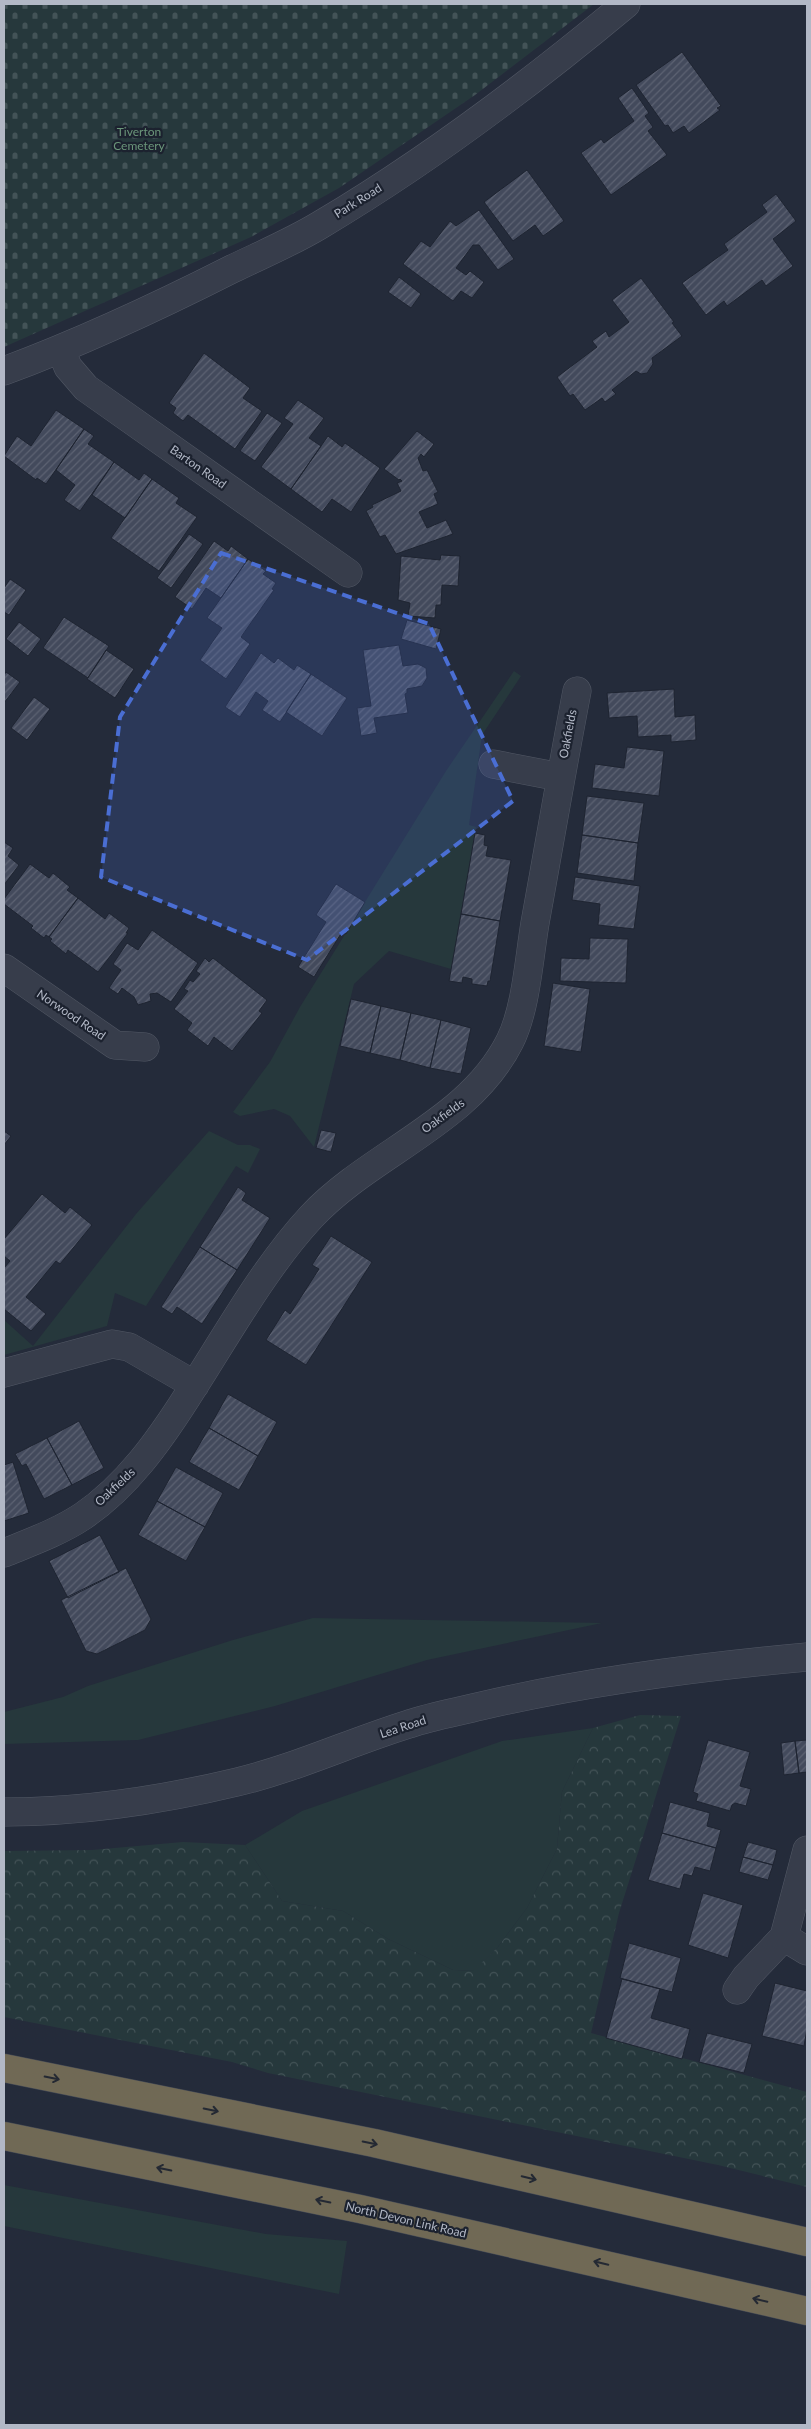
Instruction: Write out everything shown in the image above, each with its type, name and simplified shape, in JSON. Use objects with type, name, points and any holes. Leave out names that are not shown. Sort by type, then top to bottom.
[{"type":"highway","points":[[4,2068],[374,2143],[807,2242]]},
{"type":"highway","name":"North Devon Link Road","points":[[4,2136],[360,2209],[807,2311]]},
{"type":"street","name":"Park Road","points":[[4,371],[61,350],[204,283],[318,226],[446,142],[563,57],[626,4]]},
{"type":"street","name":"Barton Road","points":[[61,350],[68,367],[86,388],[348,573]]},
{"type":"street","name":"Oakfields","points":[[4,1552],[52,1534],[84,1515],[121,1484],[161,1438],[276,1260],[312,1216],[354,1178],[466,1099],[493,1070],[511,1038],[524,993],[560,777],[577,691]]},
{"type":"street","name":"Oakfields","points":[[493,764],[560,777]]},
{"type":"street","name":"Norwood Road","points":[[4,968],[115,1045],[144,1047]]},
{"type":"street","points":[[4,1373],[112,1344],[130,1347],[195,1385]]},
{"type":"street","name":"Lea Road","points":[[4,1812],[91,1807],[156,1798],[238,1782],[319,1757],[410,1723],[531,1694],[621,1678],[807,1657]]},
{"type":"street","points":[[738,1990],[746,1976],[784,1937],[807,1850]]},
{"type":"street","points":[[784,1937],[807,1951]]},
{"type":"highlighted area","points":[[221,553],[429,624],[513,801],[307,960],[101,877],[120,717]]},
{"type":"green space","name":"Tiverton Cemetery","points":[[4,4],[594,4],[475,95],[339,188],[251,237],[4,347]]},
{"type":"green space","points":[[514,671],[521,676],[482,735],[469,825],[476,827],[451,969],[389,951],[354,984],[314,1147],[290,1116],[274,1109],[240,1116],[233,1112],[270,1062],[300,1007],[446,771]]},
{"type":"green space","points":[[209,1131],[238,1145],[250,1145],[260,1149],[248,1173],[236,1166],[146,1306],[115,1293],[107,1326],[4,1355],[4,1320],[33,1346],[136,1214]]},
{"type":"green space","points":[[313,1618],[602,1623],[427,1660],[275,1706],[138,1740],[4,1744],[4,1712],[63,1697],[88,1686],[233,1640]]},
{"type":"green space","points":[[640,1715],[681,1716],[619,1913],[591,2033],[807,2092],[807,2187],[718,2165],[268,2073],[232,2062],[4,2017],[4,1851],[92,1850],[183,1842],[245,1845],[282,1901],[343,1911],[388,1939],[453,1970],[473,1971],[498,1947],[527,1908],[557,1849],[562,1792],[593,1728]]},
{"type":"green space","points":[[593,1728],[562,1792],[557,1849],[527,1908],[498,1947],[474,1971],[453,1970],[388,1939],[343,1911],[282,1901],[245,1845],[302,1811],[502,1741]]},
{"type":"green space","points":[[4,2185],[266,2234],[347,2241],[339,2294],[4,2226]]},
{"type":"building","points":[[682,52],[721,106],[717,108],[720,110],[689,133],[684,126],[673,133],[668,125],[665,126],[636,85]]},
{"type":"building","points":[[632,88],[649,113],[645,116],[653,127],[648,131],[667,155],[611,195],[581,153],[601,139],[604,143],[634,121],[618,98]]},
{"type":"building","points":[[527,170],[564,221],[543,236],[535,225],[513,241],[484,202]]},
{"type":"building","points":[[776,194],[796,221],[773,239],[793,266],[766,286],[762,280],[727,306],[724,301],[706,315],[682,283],[728,250],[724,244],[767,212],[762,205]]},
{"type":"building","points":[[479,210],[514,259],[498,270],[479,245],[473,245],[456,268],[466,275],[470,271],[484,282],[472,298],[461,291],[453,301],[403,264],[421,241],[430,247],[450,221],[456,226]]},
{"type":"building","points":[[399,277],[421,294],[411,308],[388,292]]},
{"type":"building","points":[[641,278],[674,322],[672,323],[682,336],[652,358],[653,364],[647,373],[641,374],[636,371],[612,390],[616,394],[605,402],[602,398],[585,410],[573,394],[570,396],[557,377],[597,347],[592,341],[606,331],[609,337],[629,322],[612,300]]},
{"type":"building","points":[[204,353],[250,388],[243,398],[262,411],[235,449],[188,415],[183,421],[173,413],[176,408],[169,403]]},
{"type":"building","points":[[298,400],[324,418],[309,438],[321,446],[291,489],[261,467],[293,424],[284,418]]},
{"type":"building","points":[[56,410],[84,429],[46,484],[37,478],[36,480],[4,456],[17,436],[31,446]]},
{"type":"building","points":[[267,413],[282,423],[255,461],[240,451]]},
{"type":"building","points":[[84,429],[94,436],[88,444],[114,462],[80,511],[64,500],[75,485],[56,470]]},
{"type":"building","points":[[417,431],[434,444],[424,457],[421,454],[418,458],[423,471],[427,470],[438,492],[434,494],[438,504],[419,512],[427,528],[446,520],[453,534],[396,554],[385,535],[380,537],[366,511],[373,507],[372,505],[401,491],[397,483],[402,481],[384,469]]},
{"type":"building","points":[[328,436],[342,447],[345,443],[380,468],[351,512],[332,499],[322,512],[291,489]]},
{"type":"building","points":[[114,462],[139,480],[144,473],[152,479],[125,518],[92,495]]},
{"type":"building","points":[[152,479],[179,498],[176,503],[197,517],[159,571],[111,538]]},
{"type":"building","points":[[189,534],[203,544],[171,588],[157,578]]},
{"type":"building","points":[[214,541],[228,551],[231,546],[248,559],[221,598],[206,588],[192,609],[175,597]]},
{"type":"building","points":[[441,555],[460,556],[458,586],[442,585],[441,605],[436,605],[435,618],[408,616],[410,603],[398,600],[401,556],[440,560]]},
{"type":"building","points":[[248,559],[266,571],[263,574],[276,583],[272,589],[274,590],[241,637],[250,644],[226,679],[200,660],[222,628],[207,618]]},
{"type":"building","points":[[10,579],[26,590],[9,615],[4,612],[4,588]]},
{"type":"building","points":[[64,617],[109,646],[88,678],[43,648]]},
{"type":"building","points":[[407,620],[441,629],[436,649],[401,639]]},
{"type":"building","points":[[19,622],[41,639],[28,656],[6,639]]},
{"type":"building","points":[[399,645],[403,666],[418,664],[426,668],[427,678],[422,686],[407,689],[405,694],[408,713],[374,718],[377,733],[361,736],[357,708],[371,706],[363,650]]},
{"type":"building","points":[[106,650],[134,669],[115,698],[87,679]]},
{"type":"building","points":[[261,653],[274,663],[278,658],[294,670],[297,665],[311,674],[280,722],[262,710],[268,701],[256,692],[240,717],[225,707]]},
{"type":"building","points":[[6,672],[20,682],[4,703],[4,675]]},
{"type":"building","points":[[311,674],[347,698],[322,736],[286,712]]},
{"type":"building","points":[[674,689],[675,717],[695,715],[696,740],[671,742],[671,735],[638,737],[637,716],[609,718],[607,693]]},
{"type":"building","points":[[34,697],[50,709],[27,740],[11,728]]},
{"type":"building","points":[[627,747],[664,751],[659,796],[592,788],[595,764],[624,768]]},
{"type":"building","points":[[587,796],[644,803],[638,843],[582,835]]},
{"type":"building","points":[[475,833],[485,835],[484,845],[488,846],[486,856],[511,860],[500,921],[461,914]]},
{"type":"building","points":[[582,835],[638,843],[634,881],[577,873]]},
{"type":"building","points":[[4,842],[13,848],[8,856],[19,865],[4,885]]},
{"type":"building","points":[[30,864],[49,878],[53,873],[70,887],[67,890],[78,898],[49,937],[46,935],[44,938],[31,928],[33,926],[4,904],[4,899]]},
{"type":"building","points":[[575,877],[640,886],[634,929],[598,925],[600,904],[572,900]]},
{"type":"building","points":[[336,884],[365,902],[346,934],[342,932],[314,977],[298,967],[326,922],[316,915]]},
{"type":"building","points":[[78,898],[105,919],[109,913],[129,928],[126,933],[128,933],[98,972],[68,950],[66,954],[50,941],[52,939],[49,937]]},
{"type":"building","points":[[461,914],[500,921],[490,981],[488,981],[487,986],[472,984],[472,979],[463,977],[462,983],[449,981]]},
{"type":"building","points":[[152,930],[198,963],[171,1002],[157,993],[150,994],[151,1001],[138,1005],[134,997],[122,988],[118,994],[109,988],[121,970],[113,964],[127,943],[138,950]]},
{"type":"building","points":[[590,938],[628,939],[626,983],[560,981],[561,958],[589,959]]},
{"type":"building","points":[[205,958],[209,962],[213,958],[267,1000],[259,1011],[262,1013],[232,1051],[214,1037],[208,1046],[187,1030],[192,1023],[174,1009],[188,991],[184,989],[190,980],[193,982],[200,974],[196,971]]},
{"type":"building","points":[[553,983],[590,989],[581,1052],[544,1046]]},
{"type":"building","points":[[351,999],[381,1006],[370,1053],[340,1046]]},
{"type":"building","points":[[381,1006],[411,1013],[400,1060],[370,1053]]},
{"type":"building","points":[[411,1013],[441,1020],[430,1068],[400,1060]]},
{"type":"building","points":[[441,1020],[471,1028],[461,1074],[430,1068]]},
{"type":"building","points":[[321,1130],[336,1133],[331,1152],[316,1148]]},
{"type":"building","points":[[4,1131],[11,1136],[4,1145]]},
{"type":"building","points":[[238,1187],[246,1193],[242,1200],[270,1218],[237,1270],[200,1247]]},
{"type":"building","points":[[42,1194],[65,1213],[70,1207],[92,1225],[60,1264],[56,1261],[26,1297],[46,1314],[31,1331],[4,1309],[4,1268],[10,1261],[4,1256],[4,1239]]},
{"type":"building","points":[[331,1236],[372,1262],[306,1365],[266,1340],[285,1310],[290,1314],[319,1269],[312,1265]]},
{"type":"building","points":[[200,1247],[237,1270],[202,1324],[177,1307],[172,1314],[161,1307]]},
{"type":"building","points":[[228,1394],[277,1422],[258,1456],[209,1428]]},
{"type":"building","points":[[79,1421],[104,1468],[72,1485],[47,1438]]},
{"type":"building","points":[[209,1428],[258,1456],[239,1490],[189,1462]]},
{"type":"building","points":[[47,1438],[72,1485],[44,1499],[26,1464],[22,1466],[15,1454]]},
{"type":"building","points":[[13,1462],[29,1513],[4,1521],[4,1465]]},
{"type":"building","points":[[176,1467],[223,1493],[205,1527],[157,1501]]},
{"type":"building","points":[[157,1501],[205,1527],[186,1561],[138,1535]]},
{"type":"building","points":[[100,1535],[119,1572],[68,1598],[49,1561]]},
{"type":"building","points":[[126,1568],[151,1619],[145,1630],[97,1654],[86,1651],[61,1600]]},
{"type":"building","points":[[708,1740],[750,1752],[740,1786],[751,1789],[746,1806],[735,1803],[730,1811],[696,1801],[698,1794],[693,1792]]},
{"type":"building","points":[[807,1740],[807,1772],[799,1773],[795,1741]]},
{"type":"building","points":[[795,1741],[799,1773],[784,1775],[781,1743]]},
{"type":"building","points":[[670,1802],[710,1813],[707,1826],[721,1830],[716,1848],[662,1833]]},
{"type":"building","points":[[662,1833],[716,1848],[710,1871],[695,1867],[692,1876],[684,1874],[680,1889],[648,1880]]},
{"type":"building","points":[[748,1842],[777,1850],[773,1865],[743,1857]]},
{"type":"building","points":[[743,1857],[773,1865],[768,1880],[739,1872]]},
{"type":"building","points":[[703,1893],[743,1905],[728,1958],[688,1945]]},
{"type":"building","points":[[629,1943],[681,1958],[672,1992],[620,1978]]},
{"type":"building","points":[[622,1979],[660,1989],[651,2018],[690,2029],[682,2059],[606,2038]]},
{"type":"building","points":[[775,1983],[807,1991],[807,2029],[804,2046],[762,2036]]},
{"type":"building","points":[[707,2033],[752,2044],[744,2073],[699,2062]]}]
